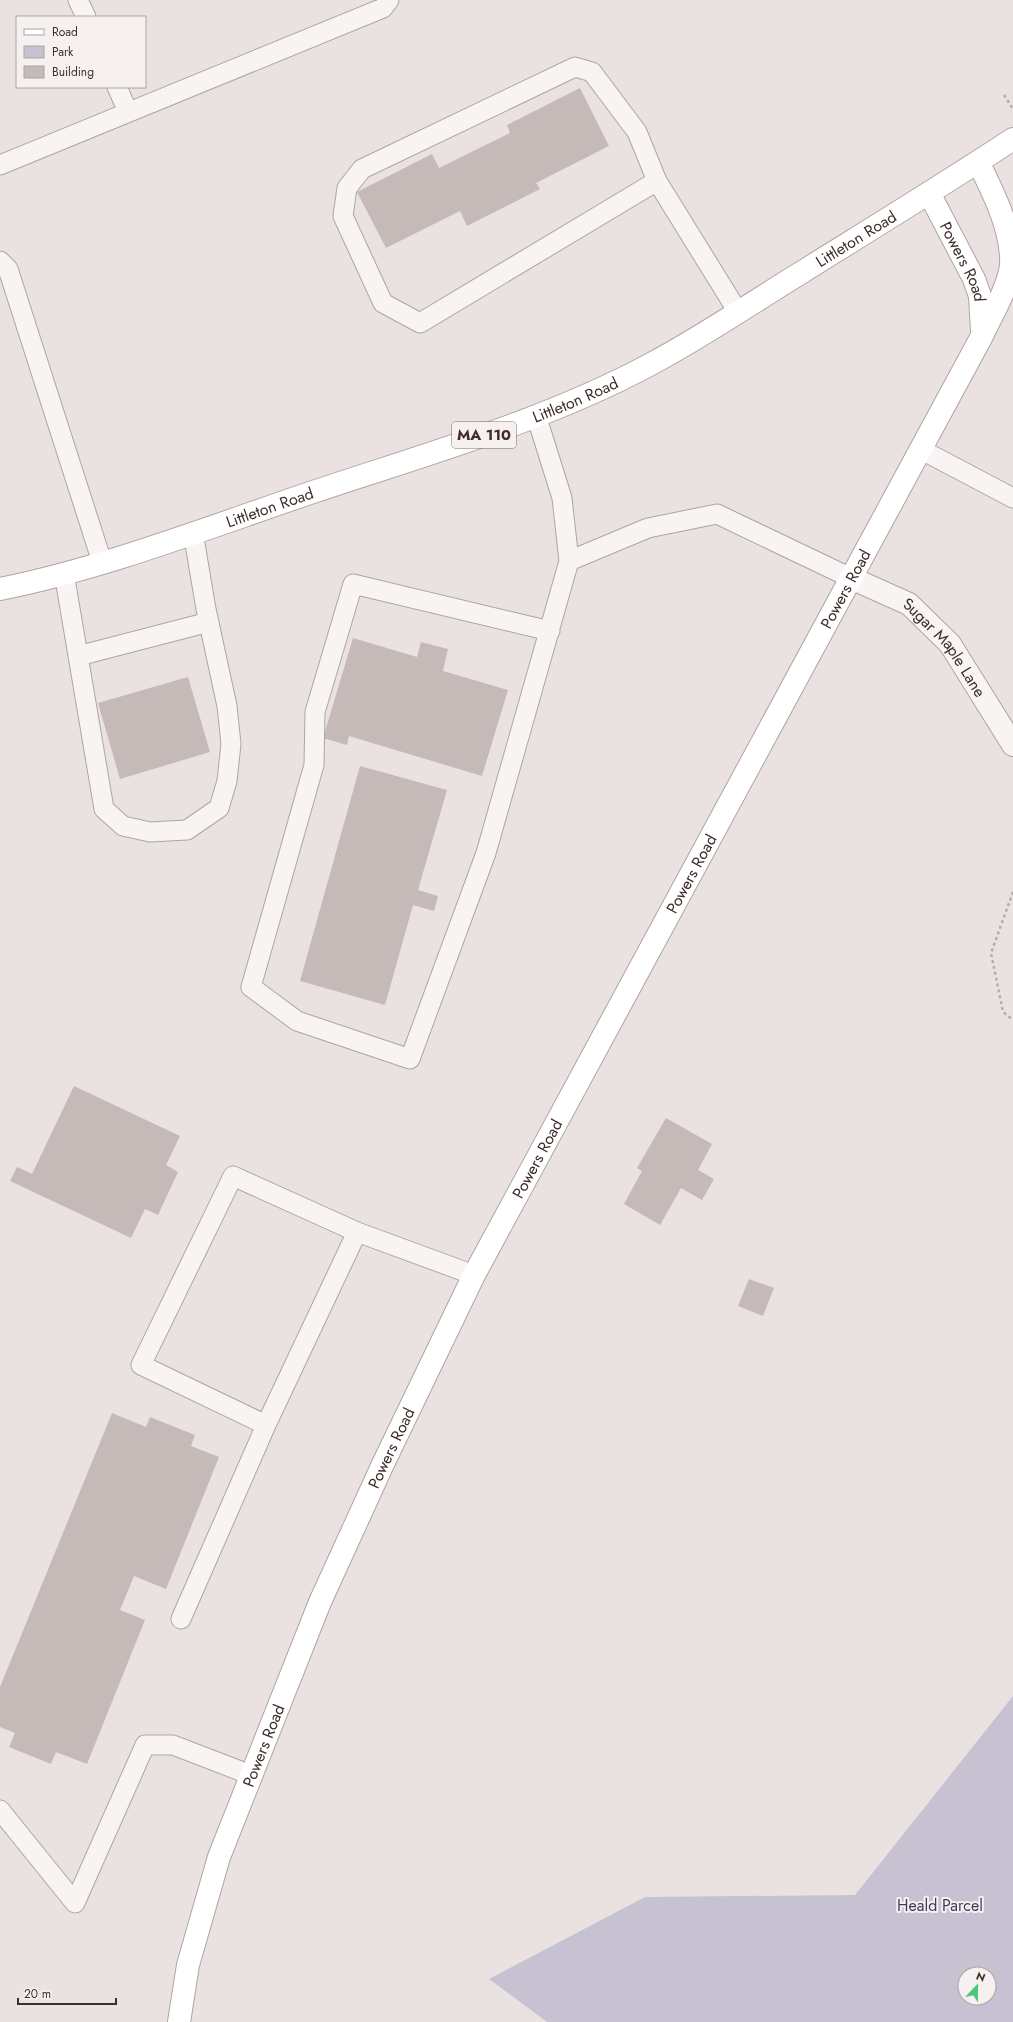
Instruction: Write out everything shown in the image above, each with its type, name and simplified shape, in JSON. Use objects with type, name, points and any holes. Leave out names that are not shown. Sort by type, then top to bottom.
[{"type":"main road","name":"Littleton Road","points":[[0,589],[102,562],[193,532],[488,433],[595,390],[650,364],[738,312],[1013,139]]},
{"type":"main road","name":"Powers Road","points":[[179,2022],[188,1965],[219,1858],[320,1602],[383,1464],[474,1275],[982,334],[1005,287],[1011,265],[1009,232],[1001,207],[978,162]]},
{"type":"main road","name":"Powers Road","points":[[929,193],[976,284],[980,296],[982,334]]},
{"type":"street","name":"Sugar Maple Lane","points":[[850,578],[909,604],[950,644],[1013,745]]},
{"type":"lane","points":[[78,0],[86,16]]},
{"type":"lane","points":[[0,165],[383,8],[389,0]]},
{"type":"lane","points":[[657,181],[420,323],[383,303],[343,216],[348,188],[362,169],[575,67],[592,72],[637,132],[657,181],[738,312]]},
{"type":"lane","points":[[117,88],[128,112]]},
{"type":"lane","points":[[0,261],[8,269],[102,562]]},
{"type":"lane","points":[[536,415],[562,498],[569,561],[550,631],[486,853],[410,1059],[297,1021],[251,987],[314,765],[315,712],[353,584],[550,631]]},
{"type":"lane","points":[[920,449],[1013,498]]},
{"type":"lane","points":[[569,561],[648,528],[717,514],[850,578]]},
{"type":"lane","points":[[64,573],[104,809],[123,826],[150,832],[187,830],[219,808],[227,781],[231,744],[228,706],[209,622],[193,532]]},
{"type":"lane","points":[[78,656],[209,622]]},
{"type":"lane","points":[[266,1425],[141,1365],[233,1176],[357,1232],[474,1275]]},
{"type":"lane","points":[[180,1619],[266,1425],[357,1232]]},
{"type":"lane","points":[[0,1810],[75,1902],[145,1745],[173,1745],[251,1776]]},
{"type":"path","points":[[1004,96],[1013,109]]},
{"type":"path","points":[[1013,892],[991,953],[1003,1012],[1013,1020]]},
{"type":"green space","name":"Heald Parcel","points":[[1013,1696],[1013,2022],[547,2022],[489,1979],[645,1897],[855,1895]]},
{"type":"building","points":[[580,88],[609,146],[536,183],[540,189],[467,226],[460,211],[386,248],[357,192],[432,154],[439,168],[510,133],[507,125]]},
{"type":"building","points":[[353,638],[417,657],[421,642],[448,649],[443,671],[508,690],[482,776],[349,736],[347,745],[323,738]]},
{"type":"building","points":[[188,677],[210,752],[120,779],[98,703]]},
{"type":"building","points":[[360,766],[447,790],[418,890],[438,896],[434,911],[413,905],[385,1005],[300,981]]},
{"type":"building","points":[[74,1086],[180,1136],[166,1165],[178,1172],[158,1215],[145,1209],[131,1238],[10,1181],[17,1167],[32,1174]]},
{"type":"building","points":[[666,1118],[712,1144],[698,1170],[714,1179],[702,1200],[681,1188],[660,1225],[624,1204],[642,1171],[637,1168]]},
{"type":"building","points":[[749,1279],[774,1288],[763,1316],[738,1306]]},
{"type":"building","points":[[112,1413],[146,1427],[150,1417],[195,1435],[191,1446],[219,1457],[166,1589],[134,1576],[120,1610],[145,1620],[87,1764],[56,1752],[51,1764],[9,1747],[15,1733],[0,1727],[0,1687]]}]
